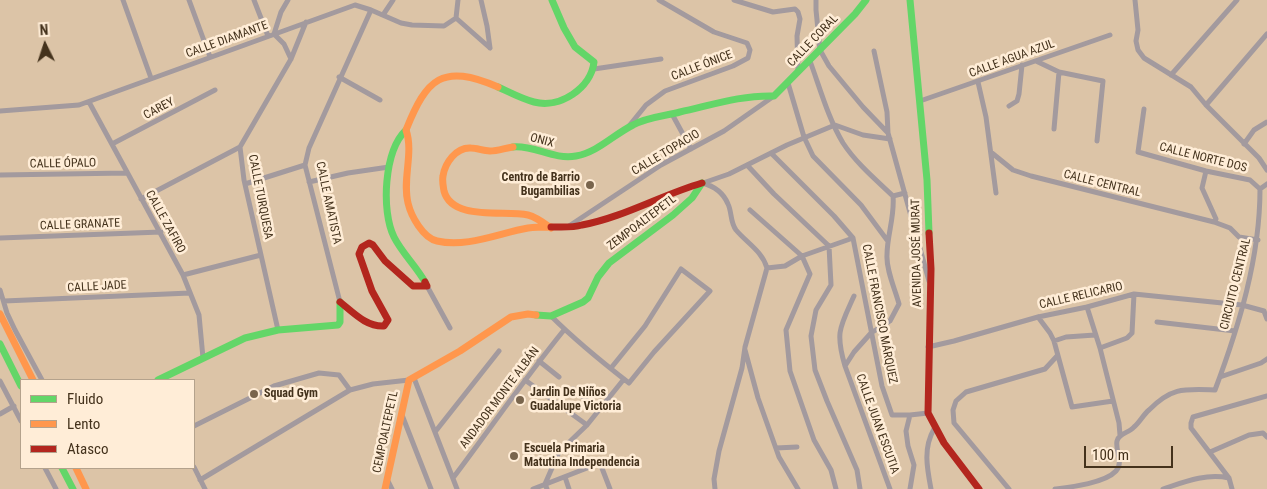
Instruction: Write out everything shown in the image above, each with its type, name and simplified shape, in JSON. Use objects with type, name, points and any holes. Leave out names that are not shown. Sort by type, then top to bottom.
[{"type":"main road","points":[[552,0],[564,28],[575,47],[594,65],[591,77],[584,87],[570,95],[552,102],[535,103],[470,77],[453,76],[438,80],[428,86],[420,98],[406,130],[408,150],[405,183],[408,204],[415,220],[426,234],[436,241],[468,242],[529,228],[569,227],[607,219],[681,189],[702,183]]},
{"type":"main road","name":"CALLE CORAL","points":[[774,96],[810,61],[866,0]]},
{"type":"main road","name":"AVENIDA JOSÉ MURAT","points":[[910,0],[927,180],[930,284],[928,413],[934,429],[959,465],[979,489]]},
{"type":"main road","name":"ONIX","points":[[551,228],[530,215],[476,212],[460,208],[451,203],[444,192],[442,180],[447,164],[456,153],[467,148],[492,151],[515,146],[550,156],[566,157],[584,154],[595,150],[635,124],[750,96],[774,96]]},
{"type":"main road","points":[[340,302],[379,328],[384,326],[388,320],[372,291],[359,254],[362,245],[369,243],[374,245],[385,261],[413,286],[427,286],[422,275],[399,245],[390,228],[386,199],[389,167],[395,142],[400,132],[406,130]]},
{"type":"main road","name":"ZEMPOALTEPETL","points":[[411,379],[460,351],[511,317],[528,314],[550,316],[572,308],[588,298],[598,277],[609,263],[673,216],[692,198],[702,183]]},
{"type":"main road","name":"CALLE AMATISTA","points":[[278,330],[335,326],[340,324],[340,302]]},
{"type":"main road","points":[[0,314],[32,379]]},
{"type":"main road","points":[[160,379],[245,338],[278,330]]},
{"type":"main road","points":[[0,344],[20,384]]},
{"type":"main road","name":"CEMPOALTEPETL","points":[[385,489],[411,379]]},
{"type":"main road","points":[[62,469],[71,488]]},
{"type":"main road","points":[[76,469],[85,486]]},
{"type":"street","points":[[123,0],[151,78]]},
{"type":"street","points":[[189,0],[210,57]]},
{"type":"street","points":[[254,0],[268,36]]},
{"type":"street","points":[[288,0],[281,12],[274,34],[284,44],[291,59]]},
{"type":"street","points":[[383,15],[393,0]]},
{"type":"street","points":[[458,0],[456,18],[490,48],[481,0]]},
{"type":"street","name":"CALLE ÓNICE","points":[[626,129],[646,105],[665,90],[733,66],[748,58],[750,50],[747,43],[714,32],[660,0]]},
{"type":"street","points":[[734,0],[773,12],[790,8],[798,12],[800,19],[797,36],[798,73]]},
{"type":"street","points":[[816,0],[820,50],[829,66],[889,136]]},
{"type":"street","points":[[1135,0],[1138,30],[1136,41],[1138,50],[1144,58],[1191,87],[1206,105],[1266,166]]},
{"type":"street","points":[[1171,75],[1237,0]]},
{"type":"street","name":"CALLE DIAMANTE","points":[[0,111],[79,105],[355,5],[412,26],[444,26],[456,18]]},
{"type":"street","name":"CALLE AMATISTA","points":[[340,302],[305,165],[308,148],[371,10]]},
{"type":"street","name":"CALLE TURQUESA","points":[[278,330],[245,184],[240,147],[291,59],[306,22]]},
{"type":"street","points":[[1206,105],[1267,34]]},
{"type":"street","name":"CALLE AGUA AZUL","points":[[920,101],[1110,35]]},
{"type":"street","points":[[874,51],[887,112],[889,136],[930,284]]},
{"type":"street","points":[[594,65],[661,59]]},
{"type":"street","points":[[810,61],[844,143],[852,154],[893,196],[905,192]]},
{"type":"street","points":[[1036,61],[1059,72],[1103,81],[1097,141]]},
{"type":"street","points":[[1010,106],[1016,101],[1019,94],[1022,65]]},
{"type":"street","points":[[1054,129],[1059,72]]},
{"type":"street","points":[[339,77],[380,100]]},
{"type":"street","points":[[978,82],[992,152],[996,193]]},
{"type":"street","points":[[788,83],[804,137],[812,156],[861,205],[887,240]]},
{"type":"street","name":"CAREY","points":[[112,144],[215,90]]},
{"type":"street","name":"CALLE TOPACIO","points":[[569,227],[662,165],[724,131],[774,96]]},
{"type":"street","name":"CALLE ZAFIRO","points":[[89,102],[183,275],[199,315],[203,358]]},
{"type":"street","name":"CALLE NORTE DOS","points":[[1144,109],[1138,152],[1206,171],[1250,180],[1260,189]]},
{"type":"street","points":[[672,114],[691,148]]},
{"type":"street","points":[[1244,144],[1254,130],[1267,122]]},
{"type":"street","points":[[702,183],[729,174],[804,137],[835,125],[863,135],[889,136]]},
{"type":"street","points":[[141,199],[240,147]]},
{"type":"street","name":"CALLE CENTRAL","points":[[992,152],[1013,170],[1031,176],[1214,222],[1230,228],[1239,237],[1258,240]]},
{"type":"street","name":"CALLE FRANCISCO MÁRQUEZ","points":[[771,153],[834,216],[853,238],[867,301],[871,333],[882,386],[892,415],[928,413]]},
{"type":"street","points":[[245,184],[305,165]]},
{"type":"street","points":[[748,165],[774,194],[828,246],[831,285],[816,310],[811,336],[815,370],[857,470],[860,489]]},
{"type":"street","points":[[309,182],[348,173],[389,167]]},
{"type":"street","points":[[1206,171],[1202,188],[1216,219],[1214,222]]},
{"type":"street","name":"CALLE ÓPALO","points":[[0,175],[127,173]]},
{"type":"street","points":[[702,183],[713,186],[722,194],[728,204],[734,228],[758,250],[765,260],[767,268],[719,451],[714,479],[715,489]]},
{"type":"street","points":[[1260,189],[1267,184]]},
{"type":"street","name":"CIRCUITO CENTRAL","points":[[1120,436],[1131,431],[1147,411],[1167,394],[1183,389],[1215,390],[1235,331],[1258,240],[1260,189]]},
{"type":"street","name":"CALLE JUAN ESCUTIA","points":[[846,366],[854,352],[871,333],[890,321],[899,304],[886,258],[887,240],[894,204],[893,196]]},
{"type":"street","points":[[750,210],[802,256],[810,274],[786,330],[790,371],[814,440],[831,470],[836,489]]},
{"type":"street","name":"CALLE GRANATE","points":[[0,238],[161,232]]},
{"type":"street","points":[[767,268],[785,266],[802,256],[853,238]]},
{"type":"street","points":[[183,275],[261,255]]},
{"type":"street","points":[[550,316],[564,330],[629,383],[654,352],[710,291],[680,269],[645,326],[611,368]]},
{"type":"street","points":[[427,286],[450,328]]},
{"type":"street","points":[[0,290],[7,313],[41,379]]},
{"type":"street","name":"CALLE JADE","points":[[4,301],[190,293]]},
{"type":"street","points":[[1100,348],[1127,338],[1132,332],[1134,294]]},
{"type":"street","name":"CALLE RELICARIO","points":[[928,346],[954,341],[1038,317],[1134,294],[1242,305],[1264,310],[1267,317]]},
{"type":"street","name":"CALLE JUAN ESCUTIA","points":[[854,296],[842,322],[839,345],[890,489]]},
{"type":"street","points":[[1055,489],[1108,478],[1118,469],[1120,459],[1117,440],[1120,436],[1120,423],[1100,348],[1086,307]]},
{"type":"street","points":[[1038,317],[1054,341],[1072,407],[1113,401]]},
{"type":"street","points":[[1157,322],[1235,331]]},
{"type":"street","name":"ANDADOR MONTE ALBÁN","points":[[453,478],[564,330]]},
{"type":"street","points":[[1054,341],[1066,337],[1095,335]]},
{"type":"street","points":[[745,347],[758,398],[779,457],[798,489]]},
{"type":"street","points":[[435,432],[499,351]]},
{"type":"street","points":[[1008,489],[954,423],[953,410],[956,401],[966,392],[1045,369],[1057,356]]},
{"type":"street","points":[[1220,377],[1261,363],[1267,359]]},
{"type":"street","points":[[539,361],[560,377]]},
{"type":"street","points":[[195,426],[274,386],[319,373],[339,375],[350,390]]},
{"type":"street","points":[[200,480],[350,390],[373,384],[411,379],[435,432],[457,489]]},
{"type":"street","points":[[546,486],[559,452],[587,425],[624,379]]},
{"type":"street","points":[[525,380],[587,425]]},
{"type":"street","points":[[0,381],[20,419]]},
{"type":"street","points":[[573,389],[600,410]]},
{"type":"street","points":[[1232,489],[1229,478],[1191,428],[1191,422],[1193,417],[1267,396]]},
{"type":"street","points":[[0,414],[14,406]]},
{"type":"street","points":[[402,414],[430,489]]},
{"type":"street","points":[[910,415],[906,431],[914,465],[910,489]]},
{"type":"street","points":[[931,489],[926,462],[928,438],[934,429]]},
{"type":"street","points":[[1210,452],[1249,435],[1263,433],[1267,437]]},
{"type":"street","points":[[776,448],[797,447]]},
{"type":"street","points":[[914,465],[926,462]]},
{"type":"street","points":[[533,489],[546,486],[600,463],[610,489]]},
{"type":"street","points":[[46,469],[56,489]]},
{"type":"street","points":[[195,469],[205,489]]},
{"type":"street","points":[[565,477],[569,489]]},
{"type":"street","points":[[387,478],[392,489]]},
{"type":"street","points":[[1163,489],[1201,478],[1229,478]]},
{"type":"street","points":[[71,488],[85,486]]},
{"type":"traffic: fast","points":[[498,87],[525,99],[544,103],[564,99],[581,88],[587,80],[594,62],[575,47],[564,28],[552,0]]},
{"type":"traffic: fast","points":[[513,147],[529,148],[560,156],[576,156],[591,151],[644,120],[738,99],[774,96],[855,14],[866,0]]},
{"type":"traffic: fast","points":[[910,0],[927,180],[929,233]]},
{"type":"traffic: fast","points":[[406,130],[393,152],[389,166],[386,197],[387,212],[394,237],[425,282]]},
{"type":"traffic: fast","points":[[536,315],[551,316],[583,302],[588,298],[598,277],[609,263],[673,215],[692,198],[702,183]]},
{"type":"traffic: fast","points":[[160,379],[245,338],[278,330],[338,325],[340,322],[340,302]]},
{"type":"traffic: fast","points":[[0,344],[20,384]]},
{"type":"traffic: fast","points":[[63,469],[73,489]]},
{"type":"traffic: slow","points":[[498,87],[463,76],[450,76],[439,80],[421,98],[406,130],[409,148],[406,185],[408,203],[422,231],[432,239],[448,243],[483,239],[528,228],[551,227]]},
{"type":"traffic: slow","points":[[513,147],[496,151],[466,148],[456,153],[444,171],[444,191],[449,200],[457,207],[480,212],[528,215],[551,228]]},
{"type":"traffic: slow","points":[[0,314],[32,379]]},
{"type":"traffic: slow","points":[[385,489],[409,380],[460,351],[511,317],[528,314],[536,315]]},
{"type":"traffic: slow","points":[[76,469],[86,489]]},
{"type":"traffic: jam","points":[[551,227],[574,227],[613,217],[702,183]]},
{"type":"traffic: jam","points":[[929,233],[931,269],[928,413],[944,443],[979,489]]},
{"type":"traffic: jam","points":[[340,302],[371,324],[384,326],[388,320],[372,291],[359,254],[362,247],[369,243],[373,245],[385,261],[413,286],[427,286],[425,282]]},
{"type":"place","name":"Centro de Barrio Bugambilias","points":[[590,185]]},
{"type":"place","name":"Squad Gym","points":[[254,394]]},
{"type":"place","name":"Jardin De Niños Guadalupe Victoria","points":[[520,400]]},
{"type":"place","name":"Escuela Primaria Matutina Independencia","points":[[514,456]]}]
